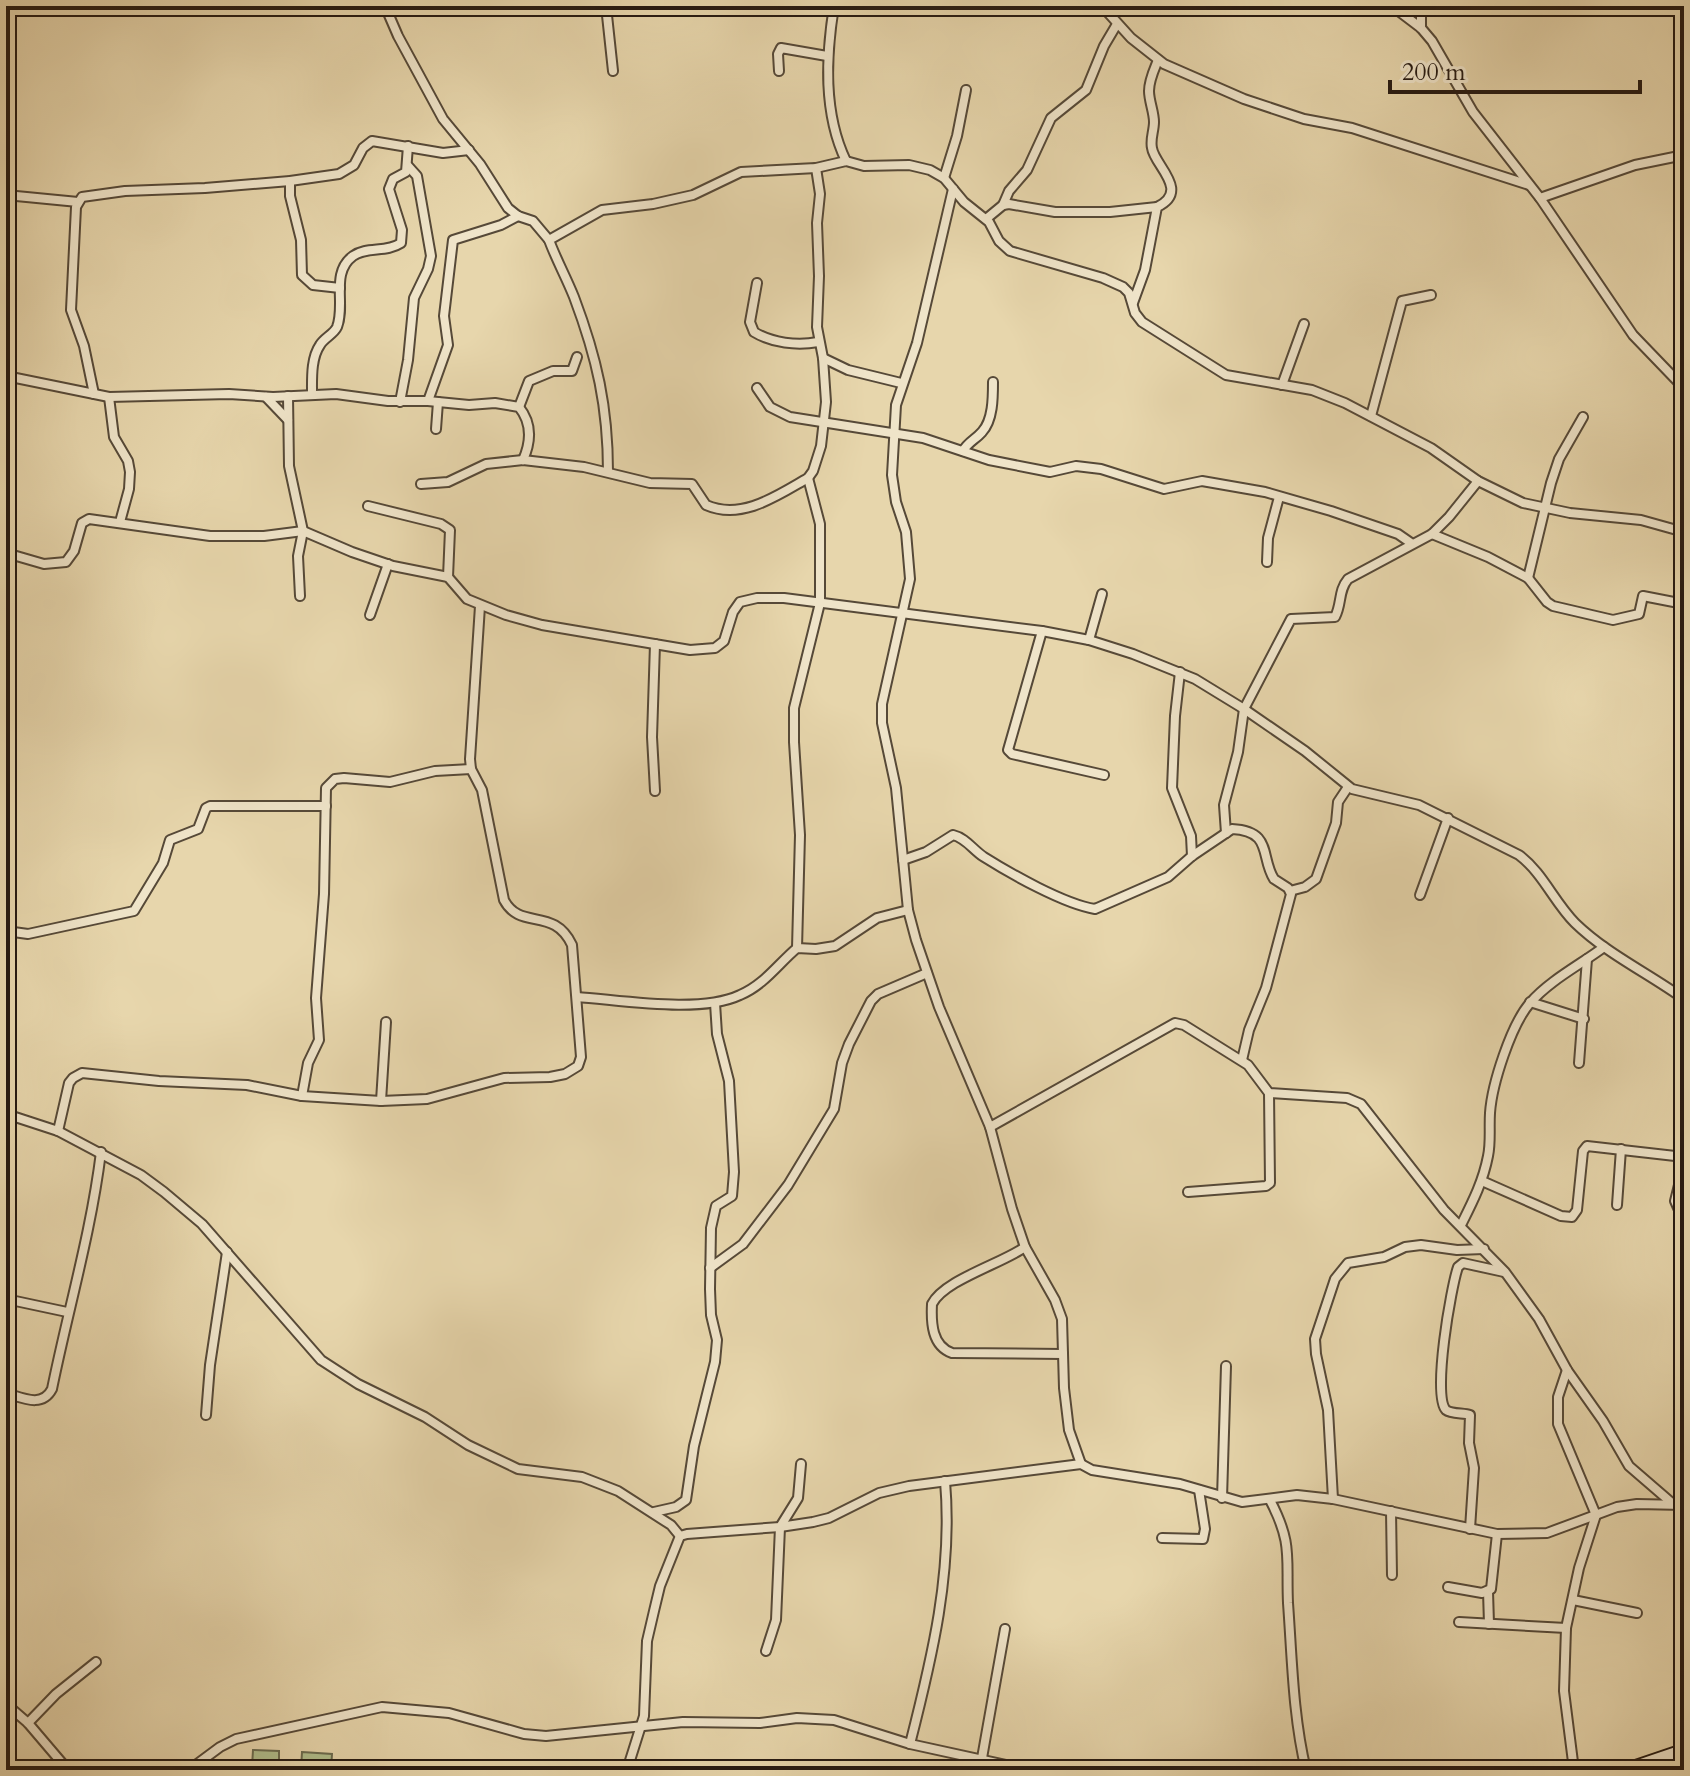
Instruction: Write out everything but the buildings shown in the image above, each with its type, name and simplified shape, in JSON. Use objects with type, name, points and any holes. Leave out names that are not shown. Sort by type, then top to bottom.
[{"type":"main road","points":[[1625,1770],[1683,1751]]},
{"type":"street","points":[[385,6],[443,119],[469,150],[508,208],[518,216],[533,221],[549,240],[574,296],[599,375],[607,419],[608,472]]},
{"type":"street","points":[[606,6],[613,71]]},
{"type":"street","points":[[834,6],[827,56],[835,130],[846,161]]},
{"type":"street","points":[[1102,6],[1117,24],[1158,60],[1270,108],[1317,122],[1352,128],[1529,185]]},
{"type":"street","points":[[1392,6],[1421,28],[1439,50],[1473,112],[1540,198],[1633,335],[1684,388]]},
{"type":"street","points":[[1421,6],[1421,28]]},
{"type":"street","points":[[986,219],[1003,205],[1009,191],[1027,170],[1048,123],[1086,90],[1104,46],[1117,24]]},
{"type":"street","points":[[779,71],[778,54],[781,48],[827,56]]},
{"type":"street","points":[[1003,205],[1014,204],[1055,212],[1110,212],[1157,207],[1167,200],[1169,175],[1152,150],[1154,123],[1149,92],[1158,60]]},
{"type":"street","points":[[944,178],[957,136],[966,90]]},
{"type":"street","points":[[94,394],[84,346],[71,310],[78,202],[82,197],[125,191],[290,181],[348,171],[363,148],[372,141],[452,154],[469,150]]},
{"type":"street","points":[[312,394],[316,353],[337,327],[342,273],[352,256],[401,243],[402,230],[389,189],[393,179],[402,175],[408,166],[408,146]]},
{"type":"street","points":[[1540,198],[1635,165],[1684,155]]},
{"type":"street","points":[[549,240],[591,214],[693,195],[741,172],[816,168],[846,161],[864,166],[909,165],[930,170],[944,178],[964,202],[986,219],[999,241],[1010,251],[1115,282],[1129,293],[1135,313],[1142,322],[1218,372],[1239,379],[1324,394],[1431,448],[1478,481],[1508,497],[1544,509],[1641,520],[1684,532]]},
{"type":"street","points":[[400,402],[411,339],[414,298],[431,256],[417,176],[408,166]]},
{"type":"street","points":[[421,484],[448,482],[486,464],[523,460],[608,472],[650,483],[692,484],[706,505],[725,509],[759,505],[808,478],[818,459],[826,402],[823,358],[818,342],[816,238],[820,194],[816,168]]},
{"type":"street","points":[[290,181],[290,196],[301,240],[302,275],[313,285],[340,288]]},
{"type":"street","points":[[953,189],[924,314],[896,405],[892,475],[896,502],[906,532],[910,579],[882,704],[882,723],[896,788],[908,910],[949,1033],[990,1127],[1025,1247],[1055,1300],[1062,1319],[1069,1430],[1081,1464]]},
{"type":"street","points":[[6,195],[78,202]]},
{"type":"street","points":[[1133,303],[1145,270],[1157,207]]},
{"type":"street","points":[[436,429],[433,401],[448,345],[444,316],[453,240],[501,225],[518,216]]},
{"type":"street","points":[[757,283],[750,322],[754,332],[769,339],[797,344],[818,342]]},
{"type":"street","points":[[1371,416],[1402,301],[1431,295]]},
{"type":"street","points":[[1282,385],[1304,324]]},
{"type":"street","points":[[519,407],[529,381],[553,371],[572,371],[577,357]]},
{"type":"street","points":[[823,358],[848,370],[901,383]]},
{"type":"street","points":[[6,376],[109,397],[312,394],[351,395],[400,402],[495,403],[519,407],[526,416],[528,447],[523,460]]},
{"type":"street","points":[[963,451],[985,429],[993,399],[993,382]]},
{"type":"street","points":[[757,388],[764,400],[779,414],[823,424],[894,433],[989,460],[1050,472],[1076,466],[1088,467],[1164,489],[1202,481],[1279,497],[1398,534],[1411,543]]},
{"type":"street","points":[[266,396],[288,420]]},
{"type":"street","points":[[288,396],[289,466],[303,531],[298,556],[300,596]]},
{"type":"street","points":[[109,397],[114,437],[128,461],[130,472],[120,522]]},
{"type":"street","points":[[1528,578],[1559,459],[1583,417]]},
{"type":"street","points":[[577,997],[668,1004],[715,1003],[738,997],[764,981],[797,948],[800,835],[794,708],[820,603],[820,524],[808,478]]},
{"type":"street","points":[[1226,833],[1224,805],[1238,752],[1244,709],[1291,619],[1335,617],[1339,610],[1340,590],[1348,579],[1432,534],[1478,481]]},
{"type":"street","points":[[1267,562],[1268,538],[1279,497]]},
{"type":"street","points":[[368,506],[441,524],[450,530],[448,577]]},
{"type":"street","points":[[6,553],[44,564],[60,564],[70,560],[85,520],[120,522],[210,536],[264,536],[303,531],[388,564],[448,577],[467,599],[480,606],[542,625],[690,650],[715,648],[724,641],[735,608],[748,599],[784,598],[1042,631],[1089,640],[1180,672],[1244,709],[1305,751],[1348,787],[1419,805],[1519,855],[1531,864],[1566,913],[1604,947],[1684,999]]},
{"type":"street","points":[[1432,534],[1488,557],[1528,578],[1553,606],[1613,620],[1639,614],[1643,596],[1684,604]]},
{"type":"street","points":[[370,615],[388,564]]},
{"type":"street","points":[[1089,640],[1102,594]]},
{"type":"street","points":[[58,1131],[69,1083],[82,1073],[247,1085],[302,1096],[381,1101],[427,1099],[504,1078],[565,1074],[578,1066],[581,1057],[572,945],[563,930],[555,924],[513,913],[504,900],[482,790],[471,769],[470,735],[480,606]]},
{"type":"street","points":[[1042,631],[1008,750],[1012,754],[1104,775]]},
{"type":"street","points":[[655,644],[652,737],[655,791]]},
{"type":"street","points":[[1180,672],[1172,788],[1191,836],[1192,856]]},
{"type":"street","points":[[302,1096],[308,1063],[319,1040],[316,998],[324,894],[326,788],[335,779],[390,782],[435,771],[471,769]]},
{"type":"street","points":[[1290,891],[1305,887],[1316,879],[1336,823],[1337,805],[1348,787]]},
{"type":"street","points":[[6,931],[28,934],[134,911],[163,863],[170,840],[198,829],[206,808],[210,806],[326,806]]},
{"type":"street","points":[[1420,895],[1448,818]]},
{"type":"street","points":[[903,860],[926,852],[953,835],[960,837],[980,855],[1018,876],[1095,909],[1168,877],[1232,829],[1251,832],[1265,849],[1274,879],[1290,891]]},
{"type":"street","points":[[1242,1060],[1249,1030],[1266,988],[1290,891]]},
{"type":"street","points":[[797,948],[835,946],[877,918],[908,910]]},
{"type":"street","points":[[1461,1225],[1482,1181],[1489,1149],[1495,1083],[1522,1014],[1530,1002],[1561,976],[1604,947]]},
{"type":"street","points":[[1579,1063],[1587,959]]},
{"type":"street","points":[[710,1268],[743,1244],[788,1185],[834,1109],[842,1063],[871,1001],[878,994],[927,973]]},
{"type":"street","points":[[1530,1002],[1584,1019]]},
{"type":"street","points":[[654,1512],[676,1507],[686,1500],[694,1446],[715,1362],[717,1340],[711,1315],[710,1268],[714,1214],[716,1206],[732,1196],[734,1172],[729,1081],[717,1034],[715,1003]]},
{"type":"street","points":[[381,1101],[386,1022]]},
{"type":"street","points":[[990,1127],[1175,1023],[1184,1025],[1242,1060],[1269,1093],[1270,1183],[1266,1186],[1188,1192]]},
{"type":"street","points":[[1269,1093],[1347,1098],[1361,1104],[1444,1210],[1505,1272],[1539,1319],[1567,1370],[1603,1421],[1629,1466],[1673,1504]]},
{"type":"street","points":[[6,1114],[58,1131],[101,1152],[164,1192],[202,1224],[321,1360],[358,1384],[518,1469],[582,1477],[618,1491],[654,1512],[680,1536]]},
{"type":"street","points":[[1482,1181],[1561,1216],[1572,1217],[1577,1210],[1584,1148],[1597,1146],[1684,1157]]},
{"type":"street","points":[[1617,1205],[1621,1149]]},
{"type":"street","points":[[6,1393],[37,1401],[50,1394],[67,1312],[93,1215],[101,1152]]},
{"type":"street","points":[[1684,1165],[1675,1201],[1679,1210],[1684,1212]]},
{"type":"street","points":[[1333,1499],[1326,1392],[1315,1339],[1335,1279],[1348,1263],[1384,1257],[1405,1247],[1421,1245],[1457,1250],[1484,1249]]},
{"type":"street","points":[[1025,1247],[1008,1259],[943,1291],[932,1304],[934,1333],[942,1349],[952,1353],[1063,1354]]},
{"type":"street","points":[[206,1415],[210,1365],[227,1252]]},
{"type":"street","points":[[1470,1529],[1474,1468],[1469,1443],[1470,1415],[1445,1408],[1440,1385],[1442,1359],[1458,1267],[1463,1263],[1476,1264],[1505,1272]]},
{"type":"street","points":[[6,1299],[67,1312]]},
{"type":"street","points":[[1222,1498],[1226,1366]]},
{"type":"street","points":[[1567,1370],[1558,1397],[1558,1424],[1596,1515],[1566,1628],[1564,1691],[1574,1770]]},
{"type":"street","points":[[766,1651],[776,1620],[780,1527],[798,1498],[801,1464]]},
{"type":"street","points":[[680,1536],[780,1527],[829,1518],[879,1493],[945,1481],[1081,1464],[1106,1473],[1180,1484],[1242,1502],[1297,1495],[1333,1499],[1497,1534],[1547,1533],[1637,1504],[1684,1505]]},
{"type":"street","points":[[910,1744],[939,1621],[948,1536],[945,1481]]},
{"type":"street","points":[[1162,1538],[1203,1539],[1205,1529],[1199,1490]]},
{"type":"street","points":[[1270,1500],[1280,1520],[1289,1552],[1290,1630],[1306,1770]]},
{"type":"street","points":[[1391,1511],[1392,1575]]},
{"type":"street","points":[[1489,1624],[1488,1591],[1492,1586],[1497,1534]]},
{"type":"street","points":[[627,1770],[642,1725],[647,1641],[660,1586],[680,1536]]},
{"type":"street","points":[[1448,1587],[1476,1593],[1488,1591]]},
{"type":"street","points":[[1573,1600],[1637,1613]]},
{"type":"street","points":[[1459,1622],[1566,1628]]},
{"type":"street","points":[[982,1758],[1005,1629]]},
{"type":"street","points":[[28,1723],[56,1694],[96,1662]]},
{"type":"street","points":[[6,1704],[28,1723],[68,1770]]},
{"type":"street","points":[[189,1770],[236,1739],[382,1707],[449,1713],[524,1734],[546,1736],[683,1722],[760,1723],[797,1718],[834,1720],[910,1744],[1029,1770]]},
{"type":"street","points":[[1683,1751],[1684,1734]]},
{"type":"green space","points":[[253,1750],[279,1751],[279,1768],[246,1770],[252,1767]]},
{"type":"green space","points":[[302,1752],[332,1754],[331,1770],[301,1770]]}]
